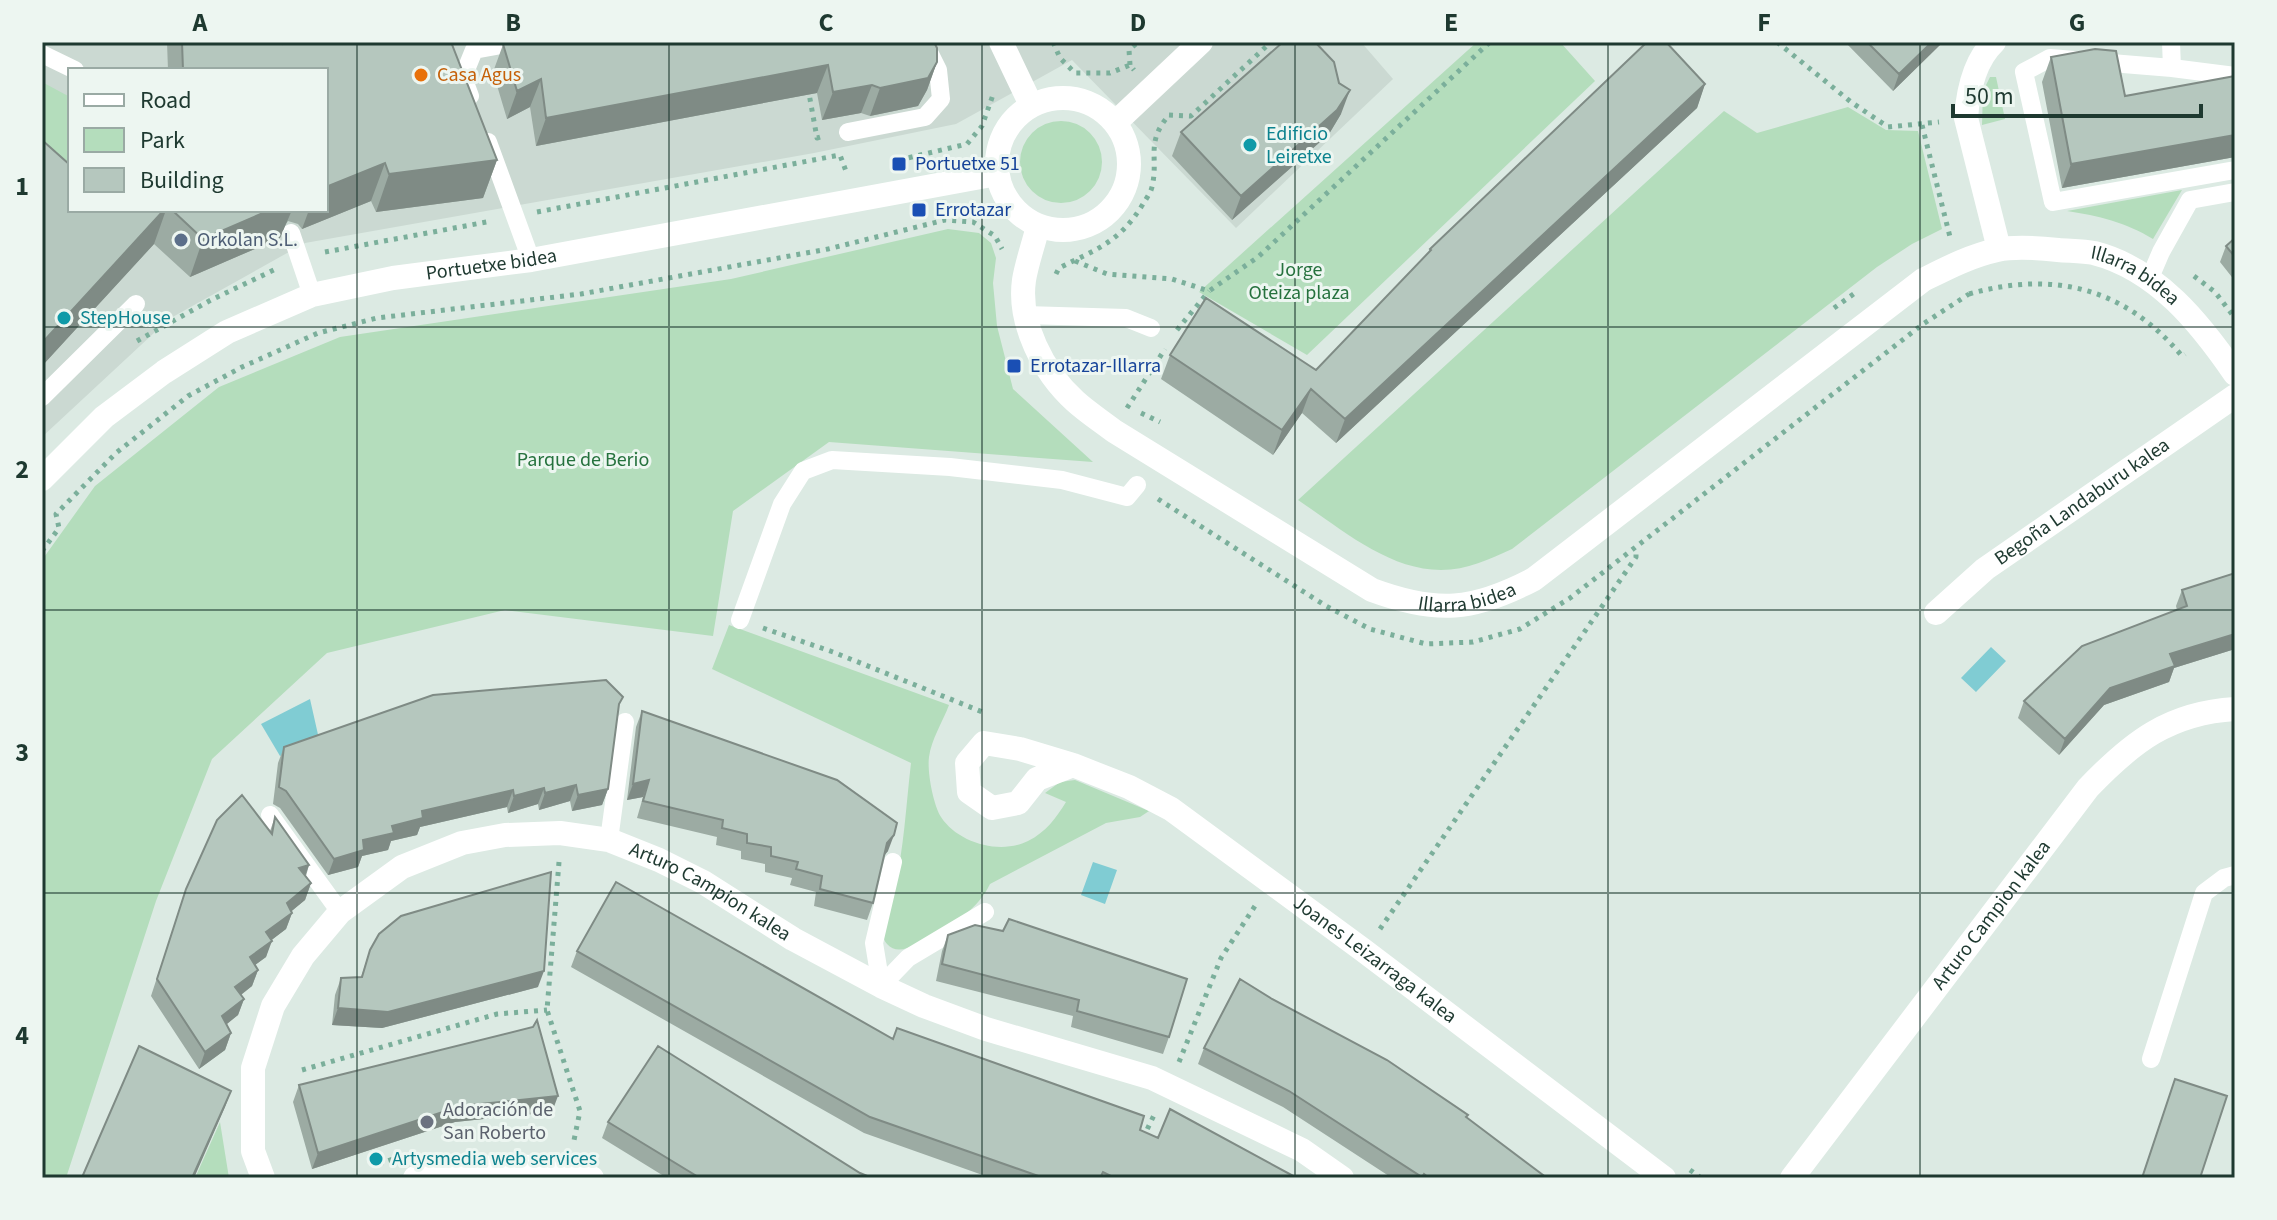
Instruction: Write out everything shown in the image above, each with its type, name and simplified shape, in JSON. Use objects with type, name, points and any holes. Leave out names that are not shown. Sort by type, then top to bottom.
[{"type":"street","points":[[1116,122],[1201,42]]},
{"type":"street","points":[[1994,42],[1979,59],[1966,118],[1999,249]]},
{"type":"street","points":[[1004,48],[1031,105]]},
{"type":"street","points":[[1067,97],[1094,105],[1116,122],[1126,141],[1130,163],[1127,184],[1117,204],[1101,219],[1081,228],[1059,231],[1038,226],[1018,214],[1004,196],[997,174],[997,153],[1003,134],[1015,118],[1031,105],[1067,97]]},
{"type":"street","name":"Portuetxe bidea","points":[[42,479],[104,417],[164,372],[227,332],[312,295],[393,278],[531,260],[997,174]]},
{"type":"street","name":"Illarra bidea","points":[[1038,226],[1024,281],[1025,315],[1036,349],[1055,380],[1074,400],[1114,431],[1372,590],[1407,603],[1445,607],[1477,604],[1534,579],[1923,280],[1960,261],[1999,249],[2042,248],[2094,253],[2133,269],[2173,297],[2210,337],[2235,374]]},
{"type":"street","name":"Begoña Landaburu kalea","points":[[1936,613],[1985,569],[2235,396]]},
{"type":"street","name":"Arturo Campion kalea","points":[[1792,1178],[2088,788],[2143,737],[2176,721],[2216,710],[2235,709]]},
{"type":"street","name":"Joanes Leizarraga kalea","points":[[1073,765],[1129,787],[1171,809],[1664,1178]]},
{"type":"street","name":"Arturo Campion kalea","points":[[263,1178],[253,1151],[253,1068],[273,1006],[303,956],[340,912],[402,867],[462,843],[505,835],[560,833],[609,840],[659,860],[703,882],[793,939],[881,986],[986,1029],[1152,1078],[1302,1150],[1342,1178]]},
{"type":"street","points":[[415,1178],[454,1169],[504,1166],[576,1172],[592,1178]]},
{"type":"lane","points":[[518,42],[474,50],[463,77],[531,260]]},
{"type":"lane","points":[[848,132],[925,117],[941,99],[938,70],[924,42]]},
{"type":"lane","points":[[2171,42],[2172,68]]},
{"type":"lane","points":[[42,54],[71,68]]},
{"type":"lane","points":[[2235,76],[2050,58],[2024,72],[2053,202],[2235,170]]},
{"type":"lane","points":[[2149,280],[2190,200],[2235,192]]},
{"type":"lane","points":[[291,233],[312,295]]},
{"type":"lane","points":[[42,397],[136,304]]},
{"type":"lane","points":[[1025,315],[1126,318],[1151,328]]},
{"type":"lane","points":[[740,620],[782,504],[803,471],[832,460],[950,467],[1062,480],[1127,497],[1137,485]]},
{"type":"lane","points":[[609,840],[625,722]]},
{"type":"lane","points":[[270,815],[340,912]]},
{"type":"lane","points":[[881,986],[874,943],[893,862]]},
{"type":"lane","points":[[2151,1059],[2204,893],[2224,878],[2235,875]]},
{"type":"lane","points":[[881,986],[908,958],[985,912]]},
{"type":"path","points":[[1130,65],[1129,50],[1138,42]]},
{"type":"path","points":[[1169,115],[1191,116],[1271,42]]},
{"type":"path","points":[[1074,260],[1107,274],[1172,279],[1209,291],[1258,257],[1490,42]]},
{"type":"path","points":[[1777,42],[1851,102],[1888,127],[1922,125],[1949,236],[1969,294]]},
{"type":"path","points":[[932,151],[967,144],[982,126],[994,92],[986,66],[1004,48]]},
{"type":"path","points":[[807,83],[817,138],[848,132]]},
{"type":"path","points":[[42,551],[59,528],[56,514],[116,453],[176,406],[242,367],[318,333],[377,318],[596,291],[828,249],[945,220],[973,222],[995,236],[1006,255]]},
{"type":"path","points":[[1937,241],[1949,236]]},
{"type":"path","points":[[1137,485],[1326,606],[1370,629],[1426,644],[1473,642],[1520,629],[1570,598],[1923,324],[1969,294],[1995,287],[2054,284],[2093,292],[2126,305],[2160,330],[2182,356],[2210,337]]},
{"type":"path","points":[[1823,317],[1858,290]]},
{"type":"path","points":[[1125,412],[1146,413],[1171,429]]},
{"type":"path","points":[[1377,934],[1636,557],[1636,549]]},
{"type":"path","points":[[560,833],[547,1010],[580,1111],[571,1152]]},
{"type":"path","points":[[1142,1139],[1168,1087],[1221,958],[1271,881]]},
{"type":"path","points":[[302,1070],[497,1014],[547,1010]]},
{"type":"shaded area","points":[[42,42],[1361,42],[1393,79],[1236,228],[1072,60],[956,124],[814,153],[305,243],[169,319],[42,437]]},
{"type":"green space","name":"Jorge Oteiza plaza","points":[[1477,42],[1560,42],[1595,81],[1307,355],[1199,292]]},
{"type":"green space","points":[[1990,77],[1996,77],[2005,119],[1982,125],[1983,91]]},
{"type":"green space","points":[[42,82],[68,96],[68,205],[42,179]]},
{"type":"green space","points":[[1848,107],[1886,130],[1918,131],[1942,229],[1877,267],[1512,549],[1460,568],[1421,568],[1365,546],[1298,500],[1724,111],[1757,133]]},
{"type":"green space","points":[[1061,121],[1077,124],[1090,133],[1099,146],[1102,162],[1099,178],[1090,191],[1077,200],[1061,203],[1045,200],[1032,191],[1023,178],[1020,162],[1023,146],[1032,133],[1045,124]]},
{"type":"green space","points":[[2182,190],[2153,239],[2112,220],[2067,211]]},
{"type":"green space","name":"Parque de Berio","points":[[948,229],[979,233],[991,243],[996,258],[993,283],[997,326],[1013,389],[1093,462],[829,442],[733,511],[713,636],[505,610],[327,653],[212,759],[156,901],[66,1178],[42,1178],[42,560],[95,486],[219,387],[340,337],[731,279]]},
{"type":"green space","points":[[729,625],[949,705],[930,751],[930,779],[941,817],[948,826],[969,840],[1005,847],[1028,841],[1050,824],[1066,802],[1045,793],[1060,782],[1075,780],[1149,811],[1140,817],[1106,823],[990,884],[965,915],[909,948],[892,948],[884,939],[883,926],[900,860],[911,763],[712,669]]},
{"type":"green space","points":[[220,1122],[229,1178],[195,1178]]},
{"type":"water","points":[[1991,647],[2006,661],[1976,692],[1961,678]]},
{"type":"water","points":[[310,699],[319,739],[280,756],[261,724]]},
{"type":"water","points":[[1093,862],[1117,870],[1105,904],[1081,895]]},
{"type":"building","points":[[182,42],[451,42],[497,160],[389,174],[385,163],[328,186],[328,68],[183,68]]},
{"type":"building","points":[[504,42],[934,42],[937,62],[928,78],[880,88],[872,85],[833,92],[828,65],[546,118],[541,79],[517,91]]},
{"type":"building","name":"Edificio Leiretxe","points":[[1283,42],[1315,42],[1334,62],[1339,83],[1350,90],[1337,110],[1241,196],[1181,132]]},
{"type":"building","points":[[1647,42],[1666,42],[1705,84],[1345,419],[1311,389],[1282,430],[1170,355],[1206,298],[1316,370],[1430,249]]},
{"type":"building","points":[[1867,42],[1932,42],[1899,74]]},
{"type":"building","points":[[2095,49],[2116,51],[2125,96],[2235,76],[2235,135],[2071,164],[2051,57]]},
{"type":"building","name":"StepHouse","points":[[42,140],[68,163],[68,212],[162,212],[42,343]]},
{"type":"building","points":[[174,212],[265,212],[203,239]]},
{"type":"building","points":[[2235,238],[2235,257],[2226,246]]},
{"type":"building","points":[[2235,573],[2235,634],[2170,654],[2175,666],[2110,688],[2065,739],[2024,701],[2082,646],[2187,606],[2182,590]]},
{"type":"building","points":[[606,680],[623,697],[619,704],[608,789],[578,795],[576,785],[545,793],[544,788],[514,796],[513,790],[422,811],[423,818],[392,826],[394,833],[363,840],[364,850],[334,859],[286,791],[279,787],[284,747],[433,695]]},
{"type":"building","points":[[642,711],[837,780],[897,823],[894,835],[887,843],[873,903],[820,889],[822,876],[796,869],[798,862],[771,856],[771,847],[747,843],[747,834],[722,828],[723,820],[643,801],[649,780],[633,784]]},
{"type":"building","points":[[242,795],[272,834],[275,817],[309,865],[299,868],[311,883],[287,903],[292,913],[266,932],[272,941],[250,957],[258,970],[235,987],[244,999],[222,1016],[231,1033],[205,1052],[157,979],[186,889],[217,820]]},
{"type":"building","points":[[551,872],[544,971],[388,1012],[338,1008],[341,978],[362,977],[370,950],[379,934],[401,916]]},
{"type":"building","points":[[616,882],[893,1039],[897,1028],[1144,1116],[1140,1130],[1158,1138],[1170,1109],[1297,1178],[1115,1178],[1103,1172],[1100,1178],[1044,1178],[870,1117],[577,951]]},
{"type":"building","points":[[1009,919],[1187,979],[1169,1037],[1077,1011],[1079,1000],[942,964],[948,935],[975,925],[1003,931]]},
{"type":"building","points":[[1240,979],[1387,1060],[1468,1115],[1466,1117],[1547,1178],[1429,1178],[1424,1174],[1422,1177],[1289,1091],[1204,1048]]},
{"type":"building","points":[[537,1020],[558,1096],[461,1106],[318,1153],[299,1085],[533,1027]]},
{"type":"building","points":[[139,1046],[231,1091],[192,1178],[84,1178],[83,1175]]},
{"type":"building","points":[[658,1046],[872,1178],[700,1178],[608,1122]]},
{"type":"building","points":[[2175,1079],[2227,1096],[2200,1178],[2142,1178]]},
{"type":"place","name":"Casa Agus","points":[[421,75]]},
{"type":"place","name":"Edificio Leiretxe","points":[[1250,145]]},
{"type":"place","name":"Portuetxe 51","points":[[899,164]]},
{"type":"place","name":"Errotazar","points":[[919,210]]},
{"type":"place","name":"Orkolan S.L.","points":[[181,240]]},
{"type":"place","name":"StepHouse","points":[[64,318]]},
{"type":"place","name":"Errotazar-Illarra","points":[[1014,366]]},
{"type":"place","name":"Adoración de San Roberto","points":[[427,1122]]},
{"type":"place","name":"Artysmedia web services","points":[[376,1159]]}]
